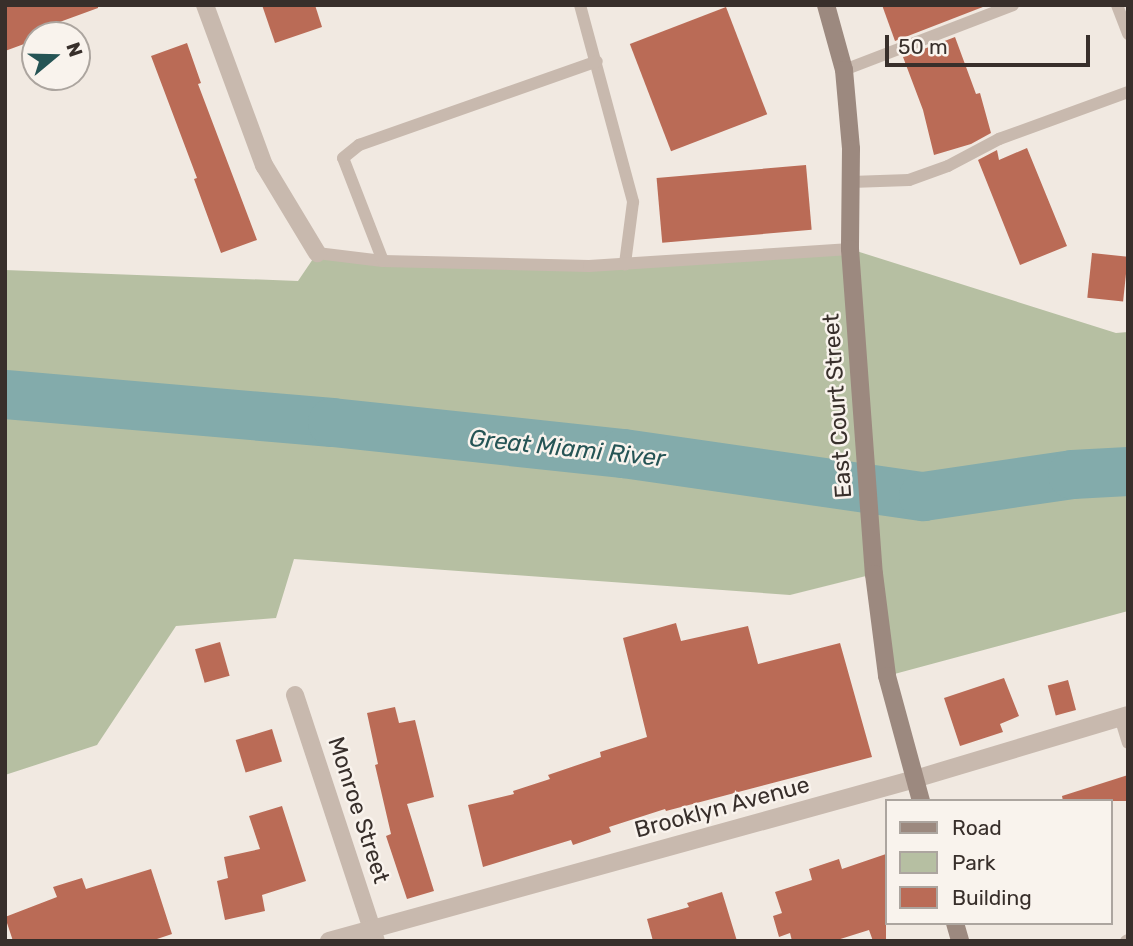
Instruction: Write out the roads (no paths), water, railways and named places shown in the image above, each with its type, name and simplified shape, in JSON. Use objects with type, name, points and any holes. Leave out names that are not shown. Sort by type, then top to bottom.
[{"type":"main road","name":"East Court Street","points":[[826,5],[844,70],[851,149],[850,249],[874,574],[887,676],[920,799]]},
{"type":"street","points":[[205,5],[264,165],[317,253]]},
{"type":"street","name":"Monroe Street","points":[[295,695],[374,935]]},
{"type":"street","name":"Brooklyn Avenue","points":[[329,941],[374,935],[1124,716]]},
{"type":"lane","points":[[580,5],[633,202],[625,264]]},
{"type":"lane","points":[[844,70],[1013,5]]},
{"type":"lane","points":[[1117,5],[1128,34]]},
{"type":"lane","points":[[383,261],[343,158],[359,145],[597,61]]},
{"type":"lane","points":[[851,182],[909,180],[948,166],[999,139],[1128,92]]},
{"type":"lane","points":[[317,253],[383,261],[589,266],[850,249]]},
{"type":"lane","points":[[1124,716],[1128,743]]},
{"type":"waterway","name":"Great Miami River","points":[[5,394],[332,422],[623,453],[923,496],[1072,474],[1128,471]]}]
